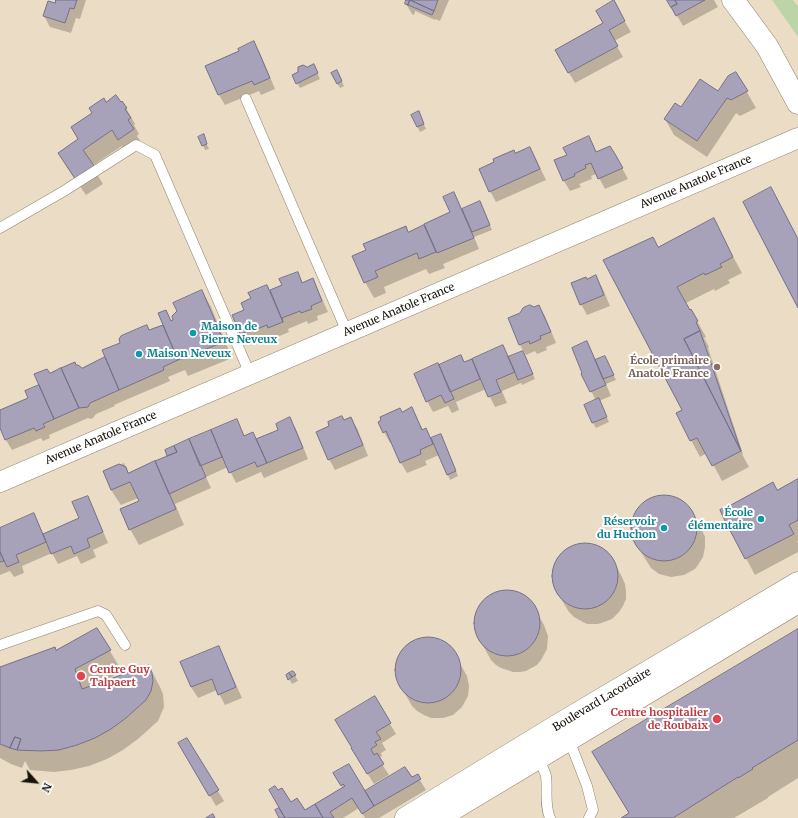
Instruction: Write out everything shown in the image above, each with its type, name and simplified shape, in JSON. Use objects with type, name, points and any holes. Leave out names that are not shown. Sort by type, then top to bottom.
[{"type":"street","points":[[733,0],[767,46],[798,103]]},
{"type":"street","name":"Avenue Anatole France","points":[[0,482],[798,138]]},
{"type":"street","name":"Boulevard Lacordaire","points":[[438,818],[534,751],[798,583]]},
{"type":"street","name":"Boulevard Lacordaire","points":[[565,732],[798,602]]},
{"type":"street","name":"Boulevard Lacordaire","points":[[406,818],[534,751]]},
{"type":"lane","points":[[246,100],[347,332]]},
{"type":"lane","points":[[0,228],[64,191],[136,145],[155,155],[250,374]]},
{"type":"lane","points":[[0,645],[98,611],[106,614],[125,645]]},
{"type":"lane","points":[[565,732],[587,786],[593,810],[589,818]]},
{"type":"lane","points":[[534,751],[546,777],[546,806],[550,818]]},
{"type":"green space","points":[[772,0],[793,0],[798,6],[798,37]]},
{"type":"building","points":[[56,0],[77,0],[74,9],[70,8],[65,23],[43,16],[48,1],[55,3]]},
{"type":"building","points":[[406,0],[410,0],[408,5],[405,4]]},
{"type":"building","points":[[410,0],[438,0],[434,11]]},
{"type":"building","points":[[410,0],[434,11],[432,15],[408,5]]},
{"type":"building","points":[[614,0],[625,21],[609,30],[618,46],[568,73],[555,50],[603,23],[596,11]]},
{"type":"building","points":[[667,0],[675,0],[677,4],[671,7]]},
{"type":"building","points":[[675,0],[705,0],[676,16],[671,7],[677,4]]},
{"type":"building","points":[[254,41],[270,78],[254,85],[252,81],[218,95],[205,66],[239,51],[238,49]]},
{"type":"building","points":[[314,64],[318,73],[296,84],[292,75],[298,72],[298,67],[303,65],[307,67]]},
{"type":"building","points":[[337,70],[342,81],[337,84],[331,73]]},
{"type":"building","points":[[736,72],[748,91],[731,100],[727,98],[697,141],[664,119],[675,103],[681,107],[700,79],[718,91],[728,76]]},
{"type":"building","points":[[116,95],[127,108],[125,109],[131,118],[128,120],[134,129],[118,140],[112,130],[83,150],[95,167],[76,180],[58,153],[78,139],[71,127],[92,113],[89,108],[104,98],[106,102]]},
{"type":"building","points":[[419,111],[424,124],[417,127],[411,115]]},
{"type":"building","points":[[204,134],[207,144],[202,146],[198,137]]},
{"type":"building","points":[[589,136],[596,152],[610,146],[623,168],[598,179],[591,163],[585,165],[586,168],[574,174],[575,176],[563,181],[554,160],[567,155],[563,148]]},
{"type":"building","points":[[530,147],[540,169],[489,192],[479,169],[494,162],[493,159],[514,150],[515,153]]},
{"type":"building","points":[[771,187],[798,239],[798,308],[743,202]]},
{"type":"building","points":[[454,192],[474,238],[437,253],[424,224],[450,212],[443,197]]},
{"type":"building","points":[[480,201],[490,225],[472,232],[462,209]]},
{"type":"building","points":[[714,218],[733,257],[720,264],[722,267],[705,275],[704,273],[677,287],[698,321],[696,322],[700,331],[684,339],[741,451],[712,466],[697,438],[690,441],[676,413],[682,410],[603,260],[653,237],[658,247]]},
{"type":"building","points":[[424,225],[436,252],[419,259],[417,253],[375,271],[378,277],[364,283],[352,256],[366,250],[363,244],[406,226],[408,232]]},
{"type":"building","points":[[298,272],[302,283],[313,278],[322,301],[311,306],[312,309],[301,313],[300,311],[282,318],[283,322],[270,290],[282,285],[279,279]]},
{"type":"building","points":[[596,275],[604,295],[580,305],[571,283]]},
{"type":"building","points":[[267,285],[283,322],[268,328],[267,325],[240,334],[232,315],[244,310],[241,303],[251,298],[248,293]]},
{"type":"building","name":"Maison de Pierre Neveux","points":[[202,290],[224,342],[178,360],[158,313],[166,310],[171,321],[173,320],[172,316],[177,311],[173,303]]},
{"type":"building","points":[[530,305],[534,307],[539,305],[551,332],[540,336],[541,339],[530,344],[529,341],[519,345],[508,318],[520,313],[523,308]]},
{"type":"building","name":"Maison Neveux","points":[[147,325],[149,330],[163,325],[178,360],[163,367],[164,370],[119,390],[102,350],[120,343],[119,339],[121,336]]},
{"type":"building","points":[[700,331],[741,451],[684,339]]},
{"type":"building","points":[[587,341],[606,385],[590,392],[581,374],[582,373],[572,348]]},
{"type":"building","points":[[503,345],[515,372],[496,380],[501,392],[488,397],[472,359]]},
{"type":"building","points":[[523,351],[533,374],[518,380],[508,357]]},
{"type":"building","points":[[461,355],[464,362],[472,359],[480,379],[450,392],[439,365]]},
{"type":"building","points":[[605,356],[614,375],[603,379],[595,360]]},
{"type":"building","points":[[105,357],[119,390],[90,403],[88,407],[79,408],[61,368],[75,362],[76,365],[82,368]]},
{"type":"building","points":[[438,363],[454,399],[445,403],[441,395],[426,402],[414,374]]},
{"type":"building","points":[[61,368],[79,408],[54,419],[34,374],[47,369],[50,373]]},
{"type":"building","points":[[39,385],[54,419],[43,424],[45,427],[36,431],[34,428],[5,440],[0,428],[0,410],[28,398],[25,391]]},
{"type":"building","points":[[599,398],[607,417],[592,423],[584,405]]},
{"type":"building","points":[[412,407],[422,430],[426,428],[433,444],[420,450],[421,454],[400,463],[386,431],[383,433],[378,422],[381,420],[380,417],[400,408],[402,412]]},
{"type":"building","points":[[342,416],[344,420],[351,417],[363,445],[328,460],[316,432],[329,426],[328,422]]},
{"type":"building","points":[[290,417],[303,448],[267,463],[256,439],[278,430],[276,424]]},
{"type":"building","points":[[237,419],[244,436],[253,432],[267,463],[257,467],[255,462],[229,473],[211,430]]},
{"type":"building","points":[[211,430],[222,457],[200,466],[189,439]]},
{"type":"building","points":[[441,434],[456,471],[447,475],[431,438]]},
{"type":"building","points":[[189,439],[206,477],[169,494],[155,461],[177,452],[174,446]]},
{"type":"building","points":[[174,446],[177,452],[167,456],[165,450]]},
{"type":"building","points":[[155,461],[176,509],[129,530],[120,509],[139,501],[130,482],[111,490],[103,471],[119,464],[126,467],[128,473]]},
{"type":"building","name":"École élémentaire","points":[[798,479],[798,520],[789,525],[794,534],[745,559],[723,517],[734,511],[731,505],[773,482],[777,490]]},
{"type":"building","name":"Réservoir du Huchon","points":[[664,495],[677,497],[687,505],[695,515],[697,528],[695,541],[687,551],[677,559],[664,561],[651,559],[641,551],[633,541],[631,528],[633,515],[641,505],[651,497]]},
{"type":"building","points":[[88,496],[103,532],[87,539],[90,547],[74,554],[71,546],[51,554],[43,534],[79,518],[72,502]]},
{"type":"building","points":[[731,505],[734,511],[723,517],[720,510]]},
{"type":"building","points":[[34,513],[46,542],[16,555],[19,562],[7,567],[0,552],[0,528]]},
{"type":"building","name":"Réservoir du Huchon","points":[[585,543],[598,545],[608,553],[616,563],[618,576],[616,589],[608,599],[598,607],[585,609],[572,607],[562,599],[554,589],[552,576],[554,563],[562,553],[572,545]]},
{"type":"building","points":[[0,552],[4,561],[0,562]]},
{"type":"building","points":[[507,590],[520,593],[530,600],[537,610],[540,623],[537,636],[530,646],[520,653],[507,656],[494,653],[484,646],[477,636],[474,623],[477,610],[484,600],[494,593]]},
{"type":"building","points":[[97,628],[111,650],[75,669],[82,689],[149,665],[153,681],[151,691],[146,700],[111,729],[95,738],[77,745],[59,750],[17,750],[21,739],[15,737],[10,748],[0,744],[0,667],[55,647],[56,650]]},
{"type":"building","name":"Centre hospitalier de Roubaix","points":[[798,629],[798,740],[673,818],[621,818],[629,813],[592,752]]},
{"type":"building","points":[[428,637],[441,640],[451,647],[458,657],[461,670],[458,683],[451,693],[441,700],[428,703],[415,700],[405,693],[398,683],[395,670],[398,657],[405,647],[415,640]]},
{"type":"building","points":[[219,646],[236,687],[218,695],[212,679],[191,687],[180,662]]},
{"type":"building","points":[[293,671],[296,675],[292,677],[289,673]]},
{"type":"building","points":[[289,673],[292,677],[288,680],[286,675]]},
{"type":"building","points":[[375,696],[391,723],[376,732],[381,739],[375,742],[377,745],[371,749],[374,755],[377,753],[384,764],[367,774],[335,720]]},
{"type":"building","points":[[15,737],[21,739],[17,750],[10,748]]},
{"type":"building","points":[[187,738],[219,790],[209,796],[178,743]]},
{"type":"building","points":[[349,764],[374,806],[362,814],[352,798],[330,812],[334,818],[323,818],[315,804],[345,786],[343,784],[341,786],[333,773]]},
{"type":"building","points":[[405,767],[412,777],[418,774],[421,779],[374,806],[365,791]]},
{"type":"building","points":[[275,786],[278,790],[282,788],[291,802],[297,798],[305,810],[315,804],[323,818],[285,818],[269,790]]},
{"type":"building","points":[[279,808],[285,818],[279,818],[275,810]]},
{"type":"building","points":[[213,814],[215,818],[206,818]]},
{"type":"place","name":"Maison de Pierre Neveux","points":[[193,333]]},
{"type":"place","name":"Maison Neveux","points":[[139,354]]},
{"type":"place","name":"École primaire Anatole France","points":[[717,367]]},
{"type":"place","name":"École élémentaire","points":[[761,519]]},
{"type":"place","name":"Réservoir du Huchon","points":[[664,528]]},
{"type":"place","name":"Centre Guy Talpaert","points":[[81,676]]},
{"type":"place","name":"Centre hospitalier de Roubaix","points":[[717,719]]}]
